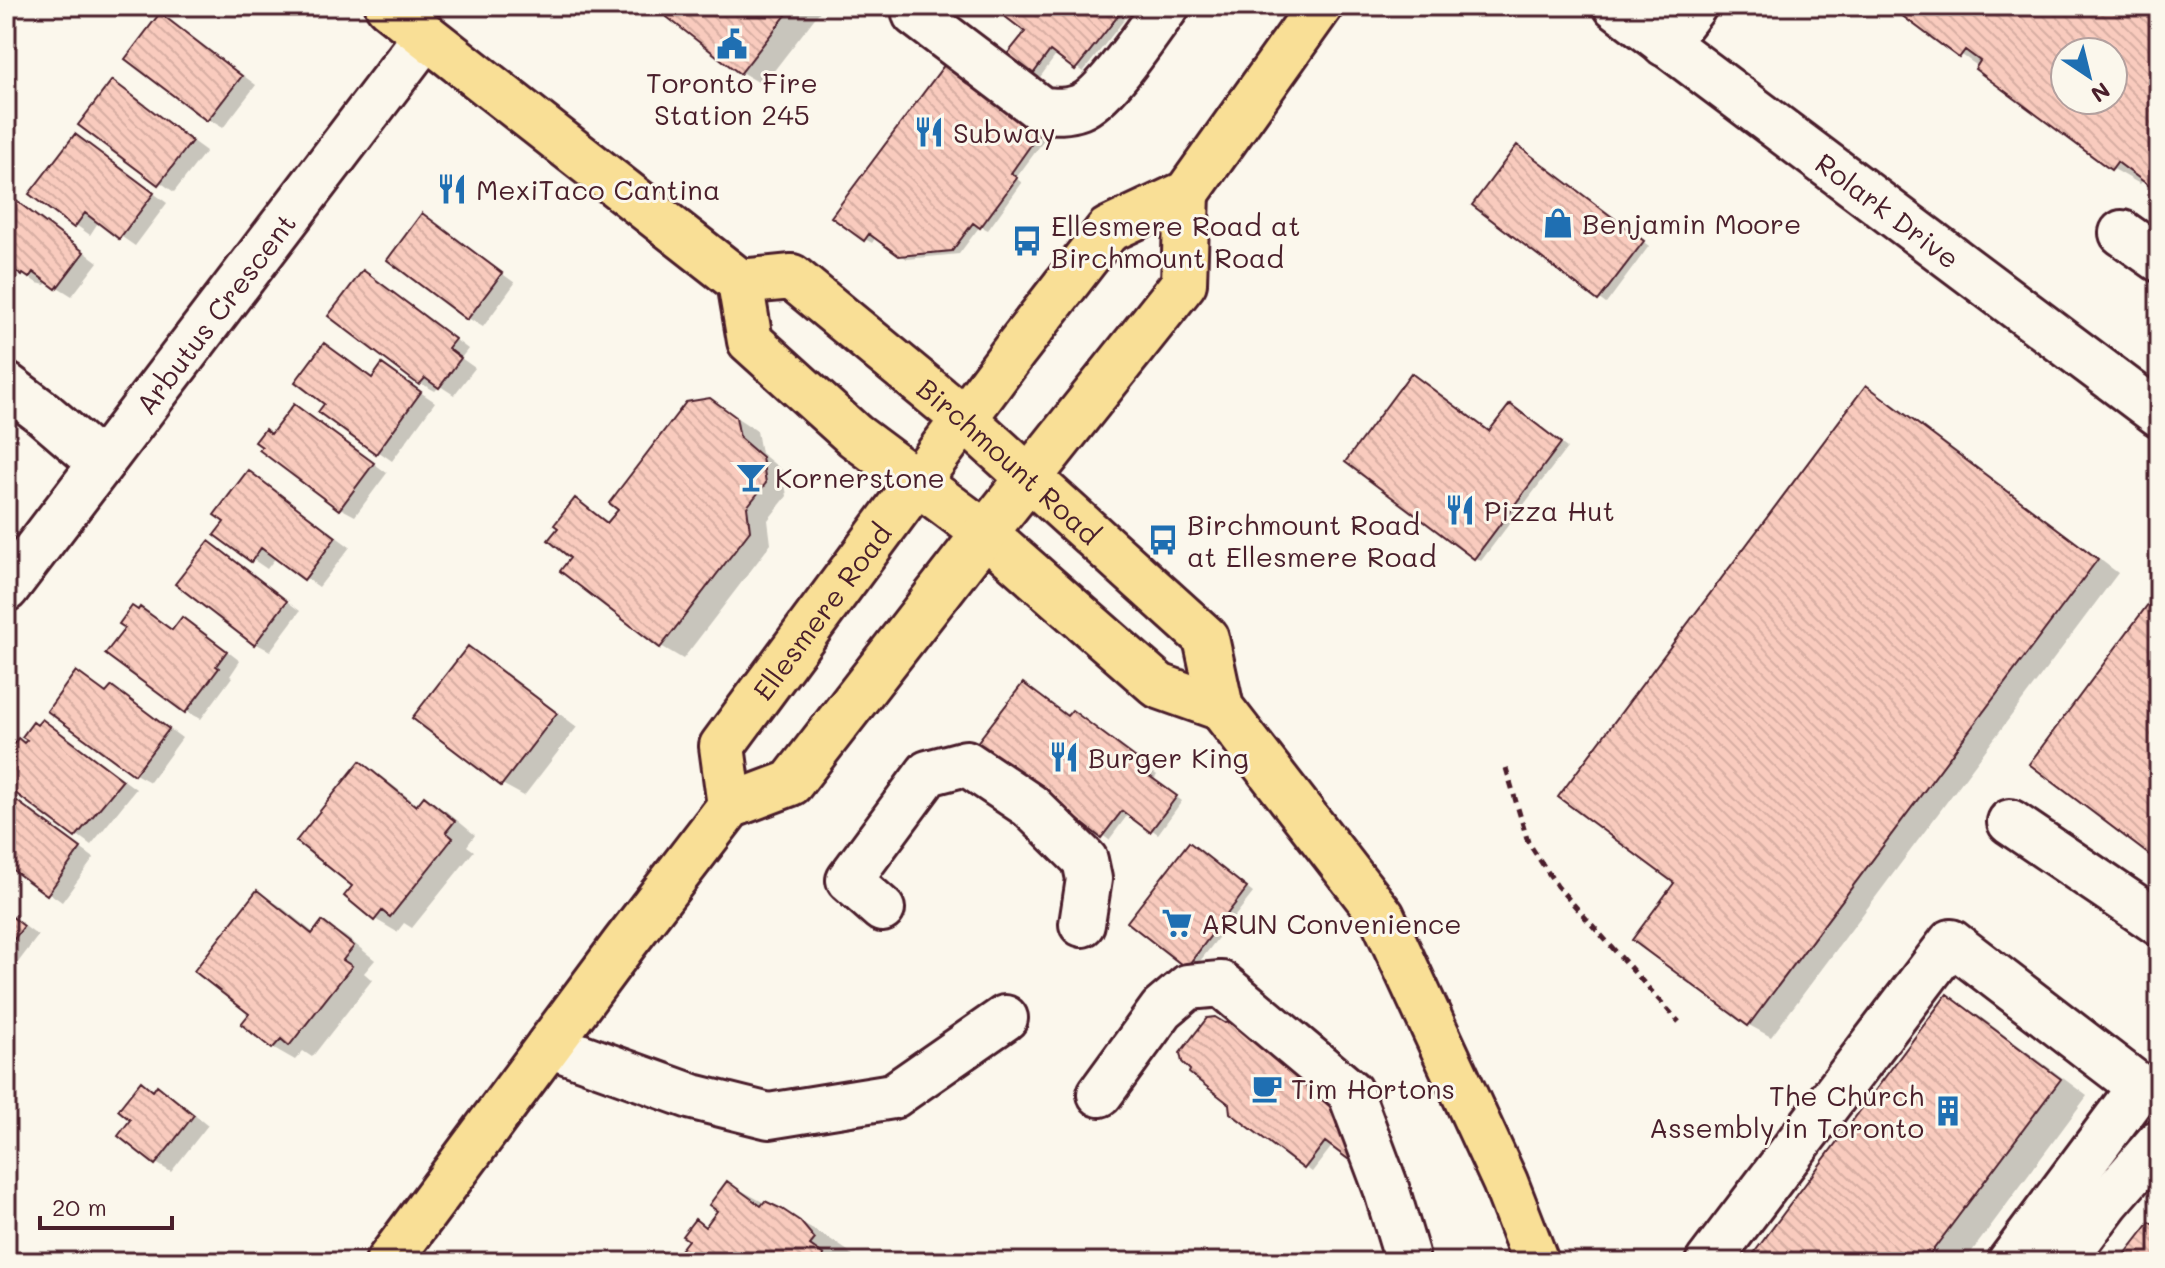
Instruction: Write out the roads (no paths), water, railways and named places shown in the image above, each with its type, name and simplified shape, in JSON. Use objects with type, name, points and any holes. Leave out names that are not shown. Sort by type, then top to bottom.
[{"type":"main road","points":[[388,6],[740,282],[750,341],[855,436],[985,533],[1159,686],[1221,708]]},
{"type":"main road","name":"Ellesmere Road","points":[[730,806],[722,746],[1108,230],[1187,193],[1320,6]]},
{"type":"main road","points":[[388,1262],[730,806],[791,783],[1184,283],[1187,193]]},
{"type":"main road","name":"Birchmount Road","points":[[740,282],[792,277],[964,419],[1206,638],[1221,708],[1382,916],[1505,1182],[1536,1262]]},
{"type":"street","points":[[915,14],[1042,110],[1061,112],[1082,106],[1102,90],[1167,6]]},
{"type":"street","name":"Rolark Drive","points":[[1616,6],[2155,401]]},
{"type":"street","points":[[1665,44],[1694,6]]},
{"type":"street","name":"Arbutus Crescent","points":[[6,589],[426,36]]},
{"type":"street","points":[[2122,233],[2159,259]]},
{"type":"street","points":[[6,385],[101,463]]},
{"type":"street","points":[[882,909],[849,880],[928,773],[966,763],[1030,806],[1085,860],[1089,879],[1082,924]]},
{"type":"street","points":[[2010,822],[2159,923]]},
{"type":"street","points":[[1708,1262],[1951,942],[2140,1087],[2010,1262]]},
{"type":"street","points":[[1100,1094],[1162,1009],[1188,987],[1221,984],[1350,1092],[1386,1188],[1406,1254],[1403,1262]]},
{"type":"street","points":[[549,1045],[693,1097],[769,1116],[893,1096],[1005,1018]]},
{"type":"street","points":[[2062,1262],[2107,1202],[2159,1142]]},
{"type":"place","name":"Toronto Fire Station 245","points":[[732,44]]},
{"type":"place","name":"Subway","points":[[929,132]]},
{"type":"place","name":"MexiTaco Cantina","points":[[452,189]]},
{"type":"place","name":"Benjamin Moore","points":[[1558,223]]},
{"type":"place","name":"Ellesmere Road at Birchmount Road","points":[[1027,241]]},
{"type":"place","name":"Kornerstone","points":[[751,477]]},
{"type":"place","name":"Pizza Hut","points":[[1460,510]]},
{"type":"place","name":"Birchmount Road at Ellesmere Road","points":[[1163,540]]},
{"type":"place","name":"Burger King","points":[[1064,757]]},
{"type":"place","name":"ARUN Convenience","points":[[1177,923]]},
{"type":"place","name":"Tim Hortons","points":[[1267,1088]]},
{"type":"place","name":"The Church Assembly in Toronto","points":[[1948,1111]]}]
